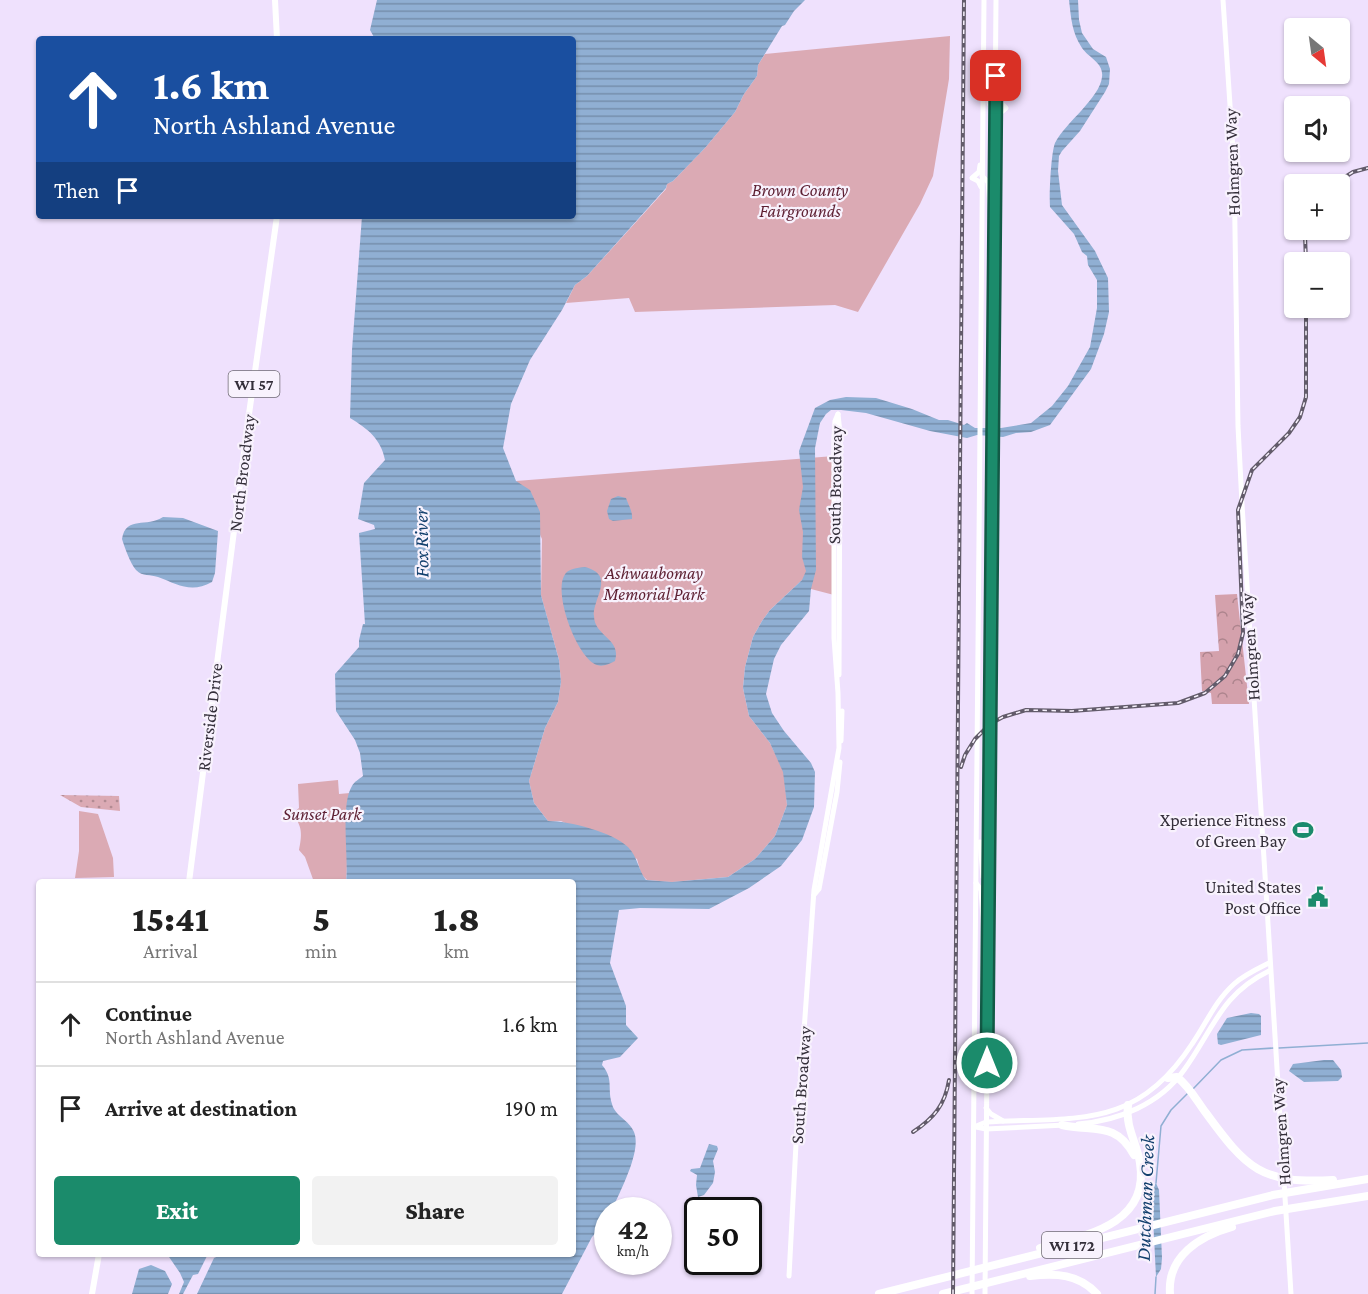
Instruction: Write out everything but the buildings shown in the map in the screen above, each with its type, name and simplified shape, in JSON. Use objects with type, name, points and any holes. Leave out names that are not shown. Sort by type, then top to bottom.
[{"type":"highway","points":[[1167,1078],[1180,1075],[1243,1160],[1257,1169],[1272,1175],[1296,1179],[1359,1180]]},
{"type":"highway","points":[[997,1263],[999,1259],[1095,1232],[1118,1220],[1132,1205],[1139,1190],[1140,1164],[1128,1125],[1128,1109]]},
{"type":"highway","points":[[1062,1125],[1098,1128],[1113,1133],[1130,1146],[1140,1170]]},
{"type":"highway","name":"WI 172","points":[[879,1294],[1274,1195],[1368,1179]]},
{"type":"highway","points":[[1170,1294],[1173,1268],[1181,1256],[1193,1245],[1222,1230],[1297,1207],[1368,1196]]},
{"type":"highway","name":"WI 172","points":[[943,1294],[1147,1242],[1275,1213]]},
{"type":"highway","points":[[1014,1276],[1064,1275],[1080,1280],[1097,1294]]},
{"type":"main road","points":[[275,0],[276,36]]},
{"type":"main road","name":"North Broadway","points":[[231,552],[277,219]]},
{"type":"main road","name":"Riverside Drive","points":[[189,879],[231,552]]},
{"type":"main road","points":[[92,1294],[98,1257]]},
{"type":"street","points":[[972,1294],[982,194],[979,176],[984,0]]},
{"type":"street","points":[[985,1294],[996,0]]},
{"type":"street","name":"Holmgren Way","points":[[1223,0],[1234,165],[1239,457],[1269,970],[1291,1294]]},
{"type":"street","points":[[984,54],[989,103],[995,111]]},
{"type":"street","points":[[994,215],[997,202],[998,118],[1006,108],[996,97]]},
{"type":"street","points":[[995,111],[1003,110]]},
{"type":"street","points":[[982,194],[979,182],[972,178],[979,176],[988,182],[991,218],[994,225]]},
{"type":"street","name":"South Broadway","points":[[789,1276],[814,895],[839,748],[834,638],[834,440],[835,421],[838,414],[840,433],[839,670],[843,728],[837,792],[819,889],[814,895]]},
{"type":"street","points":[[977,828],[983,878],[988,883]]},
{"type":"street","points":[[976,883],[981,890],[987,953]]},
{"type":"street","points":[[986,1126],[1004,1121],[1079,1118],[1128,1109],[1154,1090],[1183,1059],[1224,993],[1235,983],[1269,963]]},
{"type":"street","points":[[974,1127],[1094,1123],[1155,1098],[1180,1075],[1223,1007],[1251,981],[1269,970]]},
{"type":"street","points":[[986,1108],[993,1116],[1004,1121]]},
{"type":"green space","name":"Brown County Fairgrounds","points":[[950,36],[949,79],[933,176],[920,204],[858,312],[835,305],[635,312],[629,298],[566,303],[575,285],[587,276],[666,189],[667,184],[673,181],[705,148],[735,112],[757,76],[758,65],[765,54]]},
{"type":"green space","name":"Ashwaubomay Memorial Park","points":[[834,456],[834,595],[811,589],[802,580],[770,610],[762,621],[753,637],[745,667],[743,688],[749,716],[770,743],[784,772],[787,805],[775,836],[755,859],[728,877],[672,882],[647,880],[641,874],[637,859],[561,821],[548,821],[534,803],[529,781],[545,728],[558,702],[561,682],[559,660],[541,595],[542,539],[516,481]]},
{"type":"green space","points":[[1237,594],[1249,704],[1212,704],[1211,693],[1202,691],[1200,652],[1219,651],[1215,595]]},
{"type":"green space","name":"Sunset Park","points":[[338,780],[339,794],[350,793],[347,815],[346,879],[313,879],[305,857],[299,850],[301,831],[292,814],[299,808],[298,784]]},
{"type":"green space","points":[[60,795],[119,796],[120,811],[81,807]]},
{"type":"green space","points":[[79,811],[98,814],[113,858],[114,877],[75,878],[79,851]]},
{"type":"water","name":"Fox River","points":[[377,0],[805,0],[782,26],[758,65],[757,76],[735,112],[705,148],[673,181],[667,184],[666,188],[587,276],[575,285],[530,360],[511,404],[503,448],[516,481],[530,490],[540,512],[541,595],[559,660],[561,682],[558,702],[545,728],[529,781],[534,803],[548,821],[590,828],[621,842],[631,851],[646,880],[672,882],[728,877],[755,859],[775,836],[787,805],[783,772],[770,743],[749,716],[743,688],[745,667],[753,637],[770,610],[802,580],[806,571],[802,557],[803,532],[799,510],[803,487],[799,451],[815,408],[830,400],[846,397],[876,398],[939,420],[964,425],[967,423],[975,428],[1001,428],[1031,423],[1052,406],[1068,386],[1090,347],[1097,308],[1097,280],[1074,234],[1050,207],[1051,164],[1055,143],[1089,102],[1100,85],[1102,77],[1101,68],[1082,48],[1076,37],[1069,0],[1078,0],[1082,33],[1093,49],[1106,57],[1110,69],[1109,84],[1105,92],[1080,131],[1059,156],[1058,171],[1062,205],[1095,251],[1108,278],[1109,312],[1104,334],[1091,369],[1050,425],[1031,432],[1003,437],[977,435],[967,438],[930,431],[866,413],[841,410],[831,410],[820,423],[815,448],[816,570],[809,611],[781,645],[774,659],[766,694],[772,713],[811,763],[815,772],[814,807],[802,840],[781,866],[749,888],[709,909],[619,910],[610,963],[626,1006],[626,1025],[638,1038],[620,1057],[603,1061],[602,1065],[608,1075],[614,1108],[634,1132],[635,1150],[618,1197],[594,1197],[594,1235],[562,1294],[197,1294],[216,1257],[576,1257],[576,879],[346,879],[346,806],[352,786],[363,776],[360,753],[355,740],[336,711],[335,674],[359,647],[363,624],[365,624],[359,533],[375,529],[374,525],[358,519],[364,483],[385,460],[373,435],[350,418],[352,350],[362,219],[576,219],[576,36],[373,36],[370,30]]},
{"type":"water","points":[[618,496],[626,498],[632,519],[613,521],[609,519],[607,511],[611,499]]},
{"type":"water","points":[[163,517],[183,518],[218,531],[215,573],[212,582],[204,586],[184,587],[158,577],[141,574],[136,570],[122,539],[124,532],[133,524],[150,522]]},
{"type":"water","points":[[585,567],[594,571],[601,581],[594,616],[595,623],[615,648],[615,661],[604,665],[597,665],[589,660],[582,651],[569,625],[562,597],[562,585],[566,573]]},
{"type":"water","points":[[1251,1013],[1261,1016],[1261,1035],[1218,1044],[1217,1034],[1227,1018]]},
{"type":"water","points":[[1333,1060],[1341,1070],[1342,1077],[1338,1081],[1304,1082],[1289,1071],[1293,1064]]},
{"type":"water","points":[[709,1144],[717,1146],[713,1161],[715,1172],[713,1183],[704,1195],[698,1197],[697,1175],[690,1171],[700,1168]]},
{"type":"water","points":[[1156,1183],[1159,1190],[1162,1258],[1161,1269],[1156,1277],[1152,1197]]},
{"type":"water","points":[[169,1257],[206,1257],[198,1274],[193,1275],[183,1294],[179,1294],[184,1282]]},
{"type":"water","points":[[151,1265],[165,1271],[172,1284],[168,1294],[132,1294],[139,1269]]},
{"type":"waterway","name":"Dutchman Creek","points":[[1279,1048],[1368,1043]]},
{"type":"waterway","name":"Dutchman Creek","points":[[1192,1090],[1221,1060],[1242,1050],[1274,1048]]},
{"type":"waterway","name":"Dutchman Creek","points":[[1156,1183],[1161,1126],[1171,1110],[1188,1093]]},
{"type":"waterway","name":"Dutchman Creek","points":[[1155,1294],[1156,1277]]},
{"type":"railway","points":[[953,1294],[964,0]]},
{"type":"railway","points":[[1350,174],[1368,168]]},
{"type":"railway","points":[[1305,240],[1306,252]]},
{"type":"railway","points":[[961,767],[975,739],[990,724],[1003,717],[1026,710],[1072,711],[1178,703],[1205,693],[1225,676],[1238,654],[1243,633],[1238,510],[1252,470],[1289,433],[1300,417],[1306,397],[1306,318]]},
{"type":"railway","points":[[913,1132],[937,1110],[945,1097],[949,1080]]},
{"type":"place","name":"Xperience Fitness of Green Bay","points":[[1303,830]]},
{"type":"place","name":"United States Post Office","points":[[1318,897]]},
{"type":"route","points":[[987,1063],[996,76]]}]
